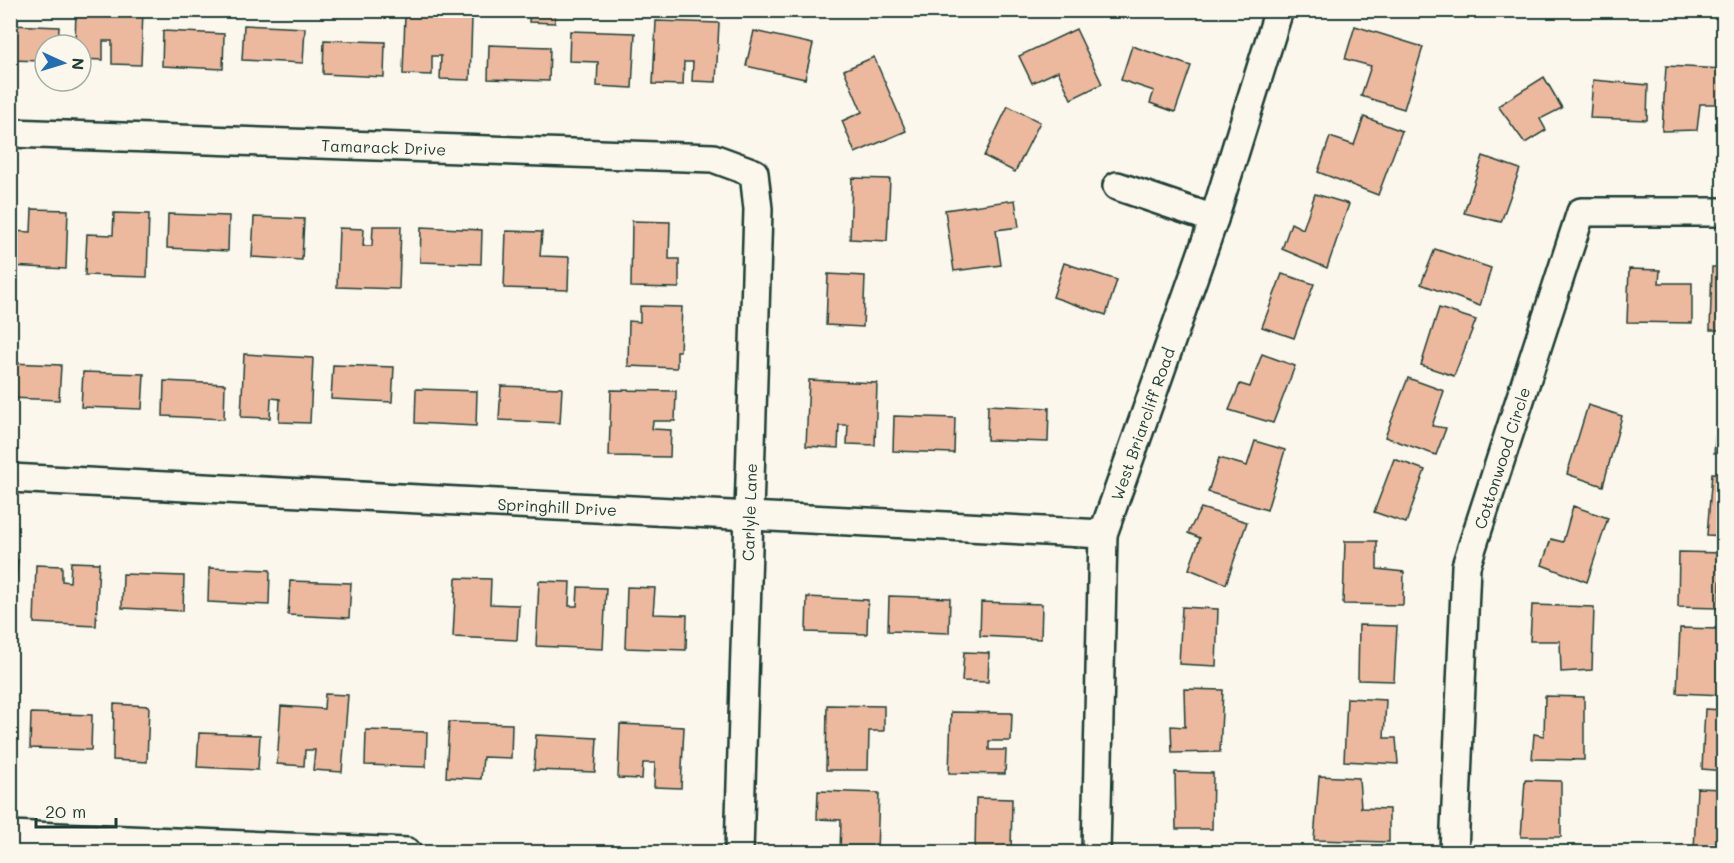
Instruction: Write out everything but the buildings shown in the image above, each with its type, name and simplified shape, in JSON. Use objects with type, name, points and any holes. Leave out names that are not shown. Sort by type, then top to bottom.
[{"type":"street","name":"West Briarcliff Road","points":[[1096,852],[1103,534],[1214,219],[1279,10]]},
{"type":"street","name":"Tamarack Drive","points":[[10,133],[713,158],[754,173]]},
{"type":"street","name":"Carlyle Lane","points":[[739,852],[758,209],[754,173]]},
{"type":"street","points":[[1118,186],[1214,219]]},
{"type":"street","name":"Cottonwood Circle","points":[[1454,852],[1466,566],[1581,212],[1724,212]]},
{"type":"street","name":"Springhill Drive","points":[[10,478],[1103,534]]},
{"type":"street","points":[[10,835],[407,852]]}]
